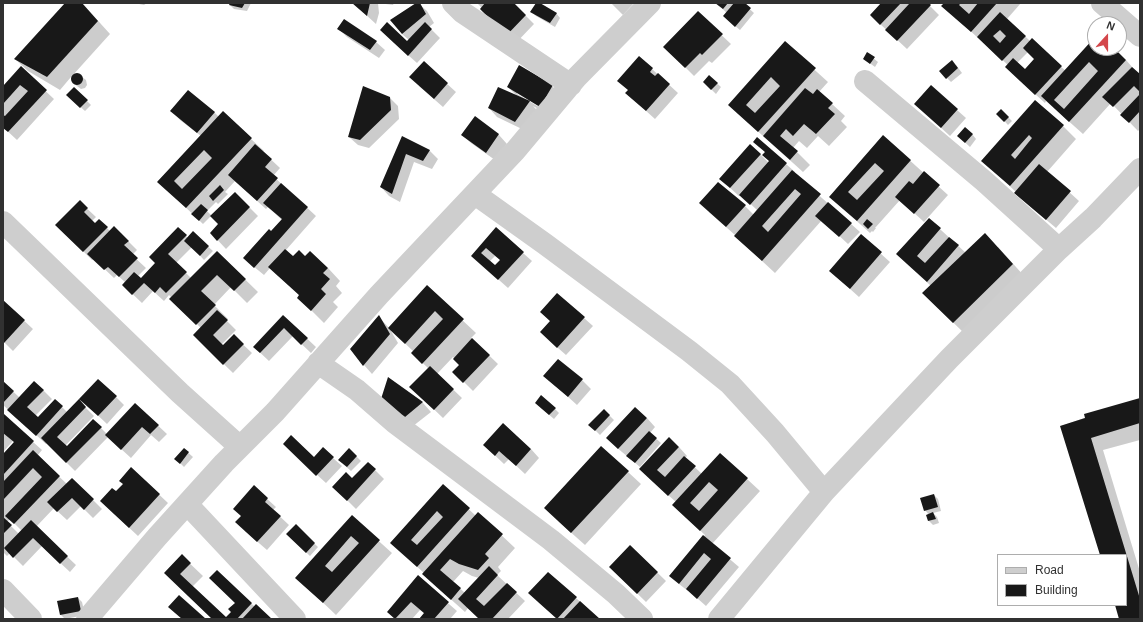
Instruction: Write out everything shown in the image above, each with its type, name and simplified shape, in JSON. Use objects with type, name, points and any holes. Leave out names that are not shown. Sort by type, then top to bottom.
[{"type":"street","points":[[453,3],[462,12],[571,85]]},
{"type":"street","points":[[87,619],[187,504],[275,412],[379,295],[515,152],[571,85],[650,3]]},
{"type":"street","points":[[1102,3],[1140,36]]},
{"type":"street","points":[[865,82],[984,181],[1059,250]]},
{"type":"street","points":[[719,619],[824,492],[950,359],[1093,218],[1140,169]]},
{"type":"street","points":[[475,194],[689,351],[730,384],[775,433],[824,492]]},
{"type":"street","points":[[3,222],[169,382],[240,447]]},
{"type":"street","points":[[318,363],[357,390],[395,423],[551,540],[616,594],[642,619]]},
{"type":"street","points":[[187,504],[295,619]]},
{"type":"street","points":[[3,590],[31,619]]},
{"type":"building","points":[[65,3],[82,3],[98,21],[47,77],[14,59]]},
{"type":"building","points":[[230,3],[245,3],[242,8],[229,5]]},
{"type":"building","points":[[352,3],[370,3],[367,16]]},
{"type":"building","points":[[416,3],[420,3],[426,14],[402,34],[390,20]]},
{"type":"building","points":[[485,3],[514,3],[526,15],[504,38],[492,21],[480,9]]},
{"type":"building","points":[[536,3],[540,3],[557,13],[550,23],[530,12]]},
{"type":"building","points":[[715,3],[728,3],[723,9]]},
{"type":"building","points":[[734,3],[745,3],[751,8],[735,27],[723,16]]},
{"type":"building","points":[[881,3],[901,3],[880,25],[870,15]]},
{"type":"building","points":[[908,3],[929,3],[931,5],[897,41],[885,30],[909,4]]},
{"type":"building","points":[[944,3],[961,3],[959,5],[969,14],[978,3],[997,3],[971,32],[941,6]]},
{"type":"building","points":[[698,11],[723,34],[702,55],[700,53],[685,68],[663,47]]},
{"type":"building","points":[[1000,12],[1026,36],[1002,61],[977,37]],"holes":[[[1000,30],[1006,36],[1000,43],[993,36]]]},
{"type":"building","points":[[344,19],[377,41],[370,50],[337,29]]},
{"type":"building","points":[[387,22],[407,41],[425,22],[432,29],[408,56],[380,30]]},
{"type":"building","points":[[1032,38],[1062,66],[1035,95],[1005,67],[1013,58],[1025,69],[1034,59],[1023,48]]},
{"type":"building","points":[[785,41],[816,68],[758,132],[728,105]],"holes":[[[771,77],[780,86],[755,113],[746,105]]]},
{"type":"building","points":[[1087,46],[1087,56],[1122,56],[1126,60],[1069,122],[1041,96]],"holes":[[[1089,62],[1098,71],[1064,109],[1054,100]]]},
{"type":"building","points":[[867,52],[875,57],[870,64],[863,59]]},
{"type":"building","points":[[639,56],[653,68],[650,72],[655,76],[658,73],[670,84],[646,111],[625,93],[628,90],[617,81]]},
{"type":"building","points":[[952,60],[958,68],[946,79],[939,71]]},
{"type":"building","points":[[424,61],[448,83],[434,99],[409,77]]},
{"type":"building","points":[[519,65],[553,85],[540,107],[507,87]]},
{"type":"building","points":[[21,66],[47,90],[8,132],[3,128],[3,115],[5,116],[28,91],[20,85],[3,104],[3,86]]},
{"type":"building","points":[[1132,67],[1140,74],[1140,92],[1134,86],[1113,107],[1102,97]]},
{"type":"building","points":[[75,73],[79,73],[83,79],[79,85],[75,85],[71,81],[71,77]]},
{"type":"building","points":[[709,75],[718,83],[711,90],[703,82]]},
{"type":"building","points":[[931,85],[958,109],[941,128],[914,104]]},
{"type":"building","points":[[363,86],[390,97],[391,110],[360,140],[348,137]]},
{"type":"building","points":[[74,87],[88,100],[80,108],[66,95]]},
{"type":"building","points":[[498,87],[530,101],[515,122],[488,108]]},
{"type":"building","points":[[805,88],[813,94],[817,89],[833,103],[828,108],[835,114],[816,134],[804,124],[793,136],[786,129],[780,136],[798,151],[790,160],[763,136]]},
{"type":"building","points":[[188,90],[215,112],[197,133],[170,111]]},
{"type":"building","points":[[1140,94],[1140,111],[1129,123],[1120,115]]},
{"type":"building","points":[[1035,100],[1064,125],[1010,186],[981,161]],"holes":[[[1029,135],[1032,138],[1015,159],[1011,155]]]},
{"type":"building","points":[[1001,109],[1009,117],[1004,122],[996,114]]},
{"type":"building","points":[[223,111],[252,138],[186,208],[157,182]],"holes":[[[204,150],[212,158],[182,189],[174,181]]]},
{"type":"building","points":[[475,116],[499,134],[486,153],[461,135]]},
{"type":"building","points":[[965,127],[973,134],[965,143],[957,136]]},
{"type":"building","points":[[883,135],[911,160],[857,221],[829,197]],"holes":[[[875,163],[884,171],[857,200],[848,192]]]},
{"type":"building","points":[[402,136],[430,150],[423,161],[406,154],[392,194],[380,187]]},
{"type":"building","points":[[757,137],[787,163],[750,205],[739,195],[769,161],[762,155],[765,152],[753,142]]},
{"type":"building","points":[[255,144],[272,159],[265,167],[278,178],[257,201],[228,175]]},
{"type":"building","points":[[750,144],[761,154],[730,188],[719,179]]},
{"type":"building","points":[[1039,164],[1071,191],[1046,220],[1014,193]]},
{"type":"building","points":[[792,170],[821,194],[762,261],[734,236]],"holes":[[[795,189],[801,194],[768,232],[762,226]]]},
{"type":"building","points":[[924,171],[940,185],[914,214],[895,197],[909,181],[913,184]]},
{"type":"building","points":[[718,182],[746,205],[726,227],[699,203]]},
{"type":"building","points":[[281,183],[308,207],[254,268],[243,258],[269,229],[271,231],[282,219],[263,203]]},
{"type":"building","points":[[220,185],[224,190],[213,201],[209,196]]},
{"type":"building","points":[[235,192],[250,207],[217,241],[210,233],[218,224],[210,216]]},
{"type":"building","points":[[80,200],[88,208],[84,212],[95,223],[99,219],[108,227],[83,252],[55,225]]},
{"type":"building","points":[[828,202],[852,223],[839,237],[815,216]]},
{"type":"building","points":[[201,204],[208,210],[199,221],[191,214]]},
{"type":"building","points":[[929,218],[941,228],[917,256],[925,263],[949,237],[959,245],[927,282],[896,254]]},
{"type":"building","points":[[867,219],[873,224],[868,229],[863,224]]},
{"type":"building","points":[[114,226],[129,241],[124,245],[138,258],[119,277],[108,267],[104,270],[87,254]]},
{"type":"building","points":[[178,227],[187,235],[168,254],[187,272],[166,293],[160,287],[155,293],[144,283],[132,295],[122,285],[134,272],[141,278],[155,263],[149,257]]},
{"type":"building","points":[[496,227],[524,252],[498,280],[471,256]],"holes":[[[486,248],[500,260],[495,265],[481,253]]]},
{"type":"building","points":[[193,231],[209,246],[200,256],[184,241]]},
{"type":"building","points":[[985,233],[1013,264],[953,323],[922,293]]},
{"type":"building","points":[[861,234],[882,252],[850,289],[829,271]]},
{"type":"building","points":[[285,249],[293,256],[299,250],[305,256],[310,251],[328,268],[323,273],[330,279],[321,289],[326,294],[311,311],[297,298],[299,295],[268,267]]},
{"type":"building","points":[[217,251],[246,279],[234,291],[217,275],[201,291],[216,305],[196,325],[169,299]]},
{"type":"building","points":[[427,285],[464,319],[422,364],[411,353],[443,319],[435,311],[405,344],[388,328]]},
{"type":"building","points":[[557,293],[585,317],[557,348],[540,332],[550,321],[540,312]]},
{"type":"building","points":[[3,300],[25,320],[4,343],[3,342]]},
{"type":"building","points":[[217,310],[228,320],[213,335],[223,345],[234,334],[244,344],[223,365],[193,335]]},
{"type":"building","points":[[283,315],[308,338],[301,345],[284,328],[260,353],[253,347]]},
{"type":"building","points":[[379,315],[390,334],[363,366],[350,349]]},
{"type":"building","points":[[472,338],[490,355],[463,383],[452,372],[459,365],[453,359]]},
{"type":"building","points":[[558,359],[583,379],[568,397],[543,376]]},
{"type":"building","points":[[430,366],[454,389],[434,410],[409,387]]},
{"type":"building","points":[[388,377],[423,402],[399,422],[381,399]]},
{"type":"building","points":[[98,379],[117,396],[98,416],[79,399]]},
{"type":"building","points":[[3,381],[14,391],[3,403]]},
{"type":"building","points":[[34,381],[44,390],[27,407],[38,417],[55,399],[63,406],[36,436],[7,410]]},
{"type":"building","points":[[541,395],[556,408],[549,415],[535,403]]},
{"type":"building","points":[[1140,398],[1140,423],[1091,438],[1126,554],[1100,554],[1060,426],[1085,418],[1084,414]]},
{"type":"building","points":[[79,399],[86,407],[57,437],[67,446],[93,419],[102,427],[66,463],[41,438]]},
{"type":"building","points":[[135,403],[159,425],[150,434],[142,427],[121,450],[105,435]]},
{"type":"building","points":[[635,407],[647,418],[618,449],[606,438]]},
{"type":"building","points":[[604,409],[610,415],[595,431],[588,425]]},
{"type":"building","points":[[4,414],[34,441],[3,475],[3,454],[14,442],[3,433]]},
{"type":"building","points":[[503,423],[531,449],[516,466],[499,451],[495,456],[483,445]]},
{"type":"building","points":[[649,431],[657,438],[635,463],[626,456]]},
{"type":"building","points":[[291,435],[314,457],[323,447],[334,457],[316,476],[283,444]]},
{"type":"building","points":[[669,437],[679,447],[657,470],[665,477],[684,456],[696,466],[668,496],[639,469]]},
{"type":"building","points":[[601,446],[629,471],[571,533],[544,508]]},
{"type":"building","points":[[184,448],[189,452],[180,464],[174,459]]},
{"type":"building","points":[[349,448],[357,456],[347,467],[338,460]]},
{"type":"building","points":[[33,450],[60,476],[14,524],[5,516],[42,477],[33,468],[3,500],[3,482]]},
{"type":"building","points":[[720,453],[748,478],[700,531],[672,505]],"holes":[[[709,482],[718,490],[699,511],[690,503]]]},
{"type":"building","points":[[368,462],[376,469],[347,501],[332,487],[346,472],[352,478]]},
{"type":"building","points":[[131,467],[160,494],[129,528],[100,501],[112,488],[116,491],[123,484],[119,481]]},
{"type":"building","points":[[72,478],[94,499],[84,510],[72,498],[57,512],[47,502]]},
{"type":"building","points":[[443,484],[470,508],[417,567],[390,543]],"holes":[[[437,511],[443,517],[417,545],[411,540]]]},
{"type":"building","points":[[254,485],[268,498],[265,502],[281,516],[257,542],[235,522],[241,516],[233,509]]},
{"type":"building","points":[[934,494],[938,507],[924,511],[920,498]]},
{"type":"building","points":[[478,512],[503,534],[485,554],[489,558],[478,570],[459,564],[450,559],[440,570],[461,588],[451,600],[422,574]]},
{"type":"building","points":[[933,512],[936,519],[928,521],[926,515]]},
{"type":"building","points":[[352,515],[380,540],[323,603],[295,578]],"holes":[[[351,536],[359,543],[332,572],[325,566]]]},
{"type":"building","points":[[3,517],[12,525],[3,534]]},
{"type":"building","points":[[31,520],[68,556],[60,564],[33,538],[13,558],[4,548]]},
{"type":"building","points":[[296,524],[315,543],[306,553],[286,534]]},
{"type":"building","points":[[703,535],[731,558],[697,599],[686,589],[711,559],[704,553],[679,584],[669,576]]},
{"type":"building","points":[[630,545],[658,572],[637,594],[609,567]]},
{"type":"building","points":[[182,554],[191,563],[180,574],[226,617],[231,612],[228,609],[235,603],[209,578],[217,570],[252,603],[237,619],[212,619],[164,573]]},
{"type":"building","points":[[1127,556],[1140,599],[1140,619],[1119,619],[1115,606],[1127,606]]},
{"type":"building","points":[[489,566],[498,575],[476,599],[484,606],[507,583],[517,592],[492,619],[479,619],[458,599]]},
{"type":"building","points":[[548,572],[577,597],[557,619],[528,593]]},
{"type":"building","points":[[418,575],[449,602],[434,619],[419,619],[424,613],[411,602],[395,619],[387,612]]},
{"type":"building","points":[[179,595],[206,619],[182,619],[168,607]]},
{"type":"building","points":[[78,597],[81,611],[60,615],[57,601]]},
{"type":"building","points":[[580,601],[600,619],[563,619]]},
{"type":"building","points":[[256,604],[272,619],[242,619]]}]
